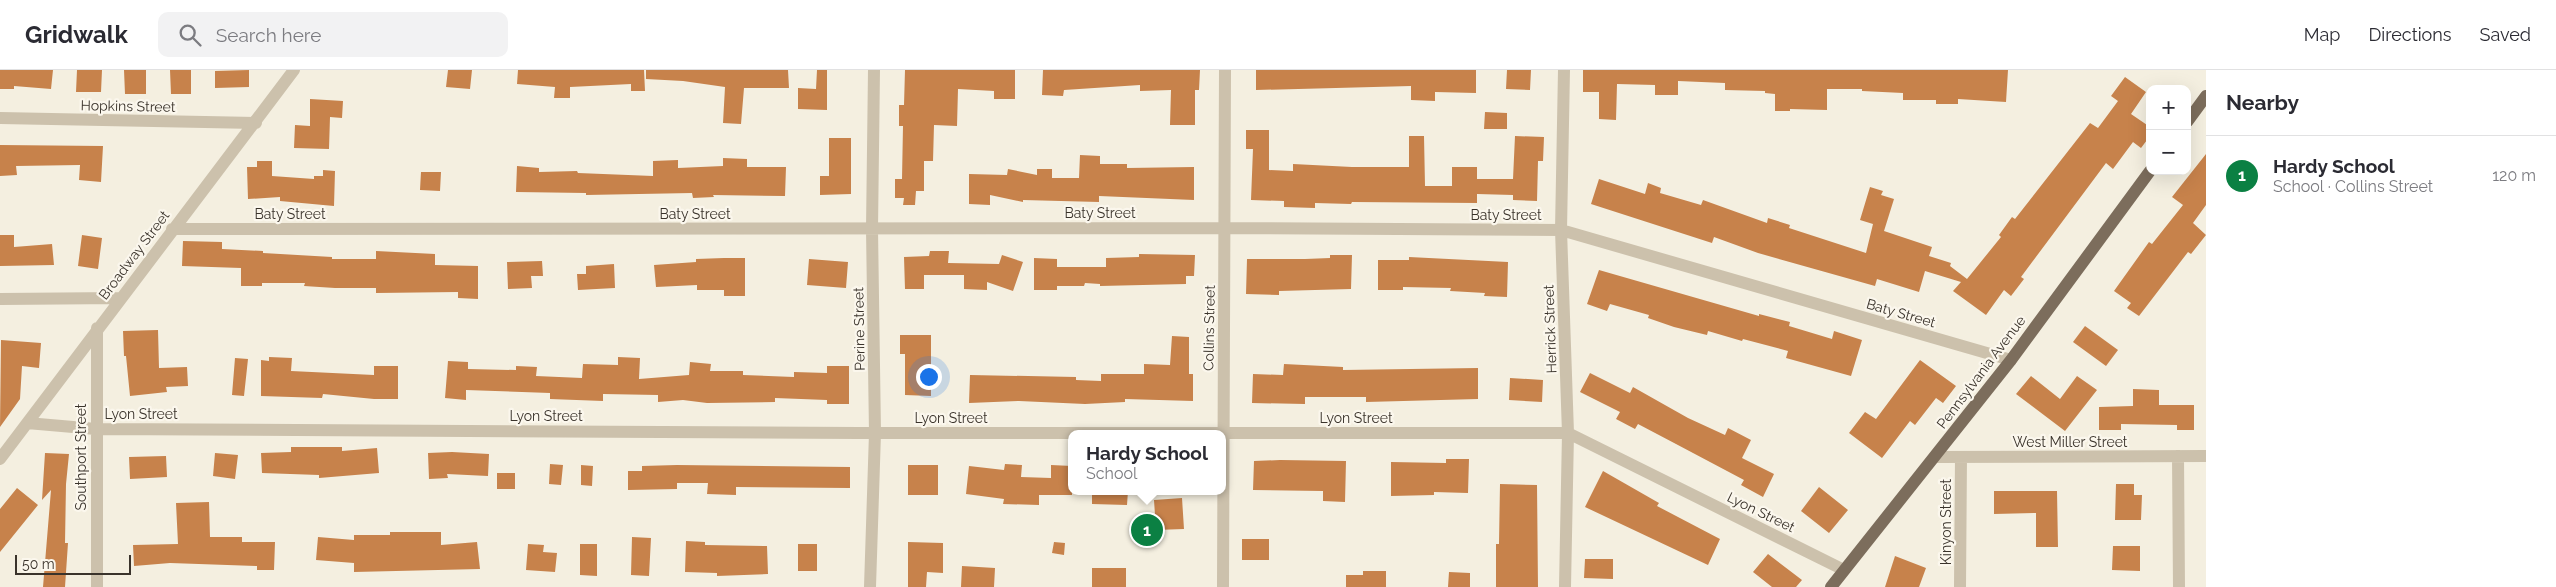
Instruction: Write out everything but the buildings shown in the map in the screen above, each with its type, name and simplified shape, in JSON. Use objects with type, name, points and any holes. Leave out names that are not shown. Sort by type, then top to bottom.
[{"type":"main road","points":[[2191,117],[2206,96]]},
{"type":"main road","name":"Pennsylvania Avenue","points":[[1831,587],[2011,360],[2147,175]]},
{"type":"street","name":"Broadway Street","points":[[0,459],[172,229],[256,123],[294,70]]},
{"type":"street","name":"Perine Street","points":[[870,587],[875,434],[872,229],[874,70]]},
{"type":"street","name":"Collins Street","points":[[1222,430],[1226,228],[1225,70]]},
{"type":"street","name":"Herrick Street","points":[[1564,70],[1561,230],[1568,433],[1565,587]]},
{"type":"street","name":"Hopkins Street","points":[[0,118],[256,123]]},
{"type":"street","name":"Baty Street","points":[[172,229],[1226,228],[1561,230],[2011,360]]},
{"type":"street","points":[[0,299],[120,298]]},
{"type":"street","name":"Southport Street","points":[[97,328],[97,587]]},
{"type":"street","name":"Lyon Street","points":[[27,423],[96,429],[1068,433]]},
{"type":"street","name":"Lyon Street","points":[[1226,433],[1568,433],[1844,570]]},
{"type":"street","points":[[2178,456],[2178,587]]},
{"type":"street","name":"West Miller Street","points":[[1935,457],[2206,456]]},
{"type":"street","name":"Kinyon Street","points":[[1960,587],[1961,457]]},
{"type":"street","name":"Collins Street","points":[[1222,495],[1222,587]]},
{"type":"place","name":"Hardy School","points":[[1147,530]]}]
